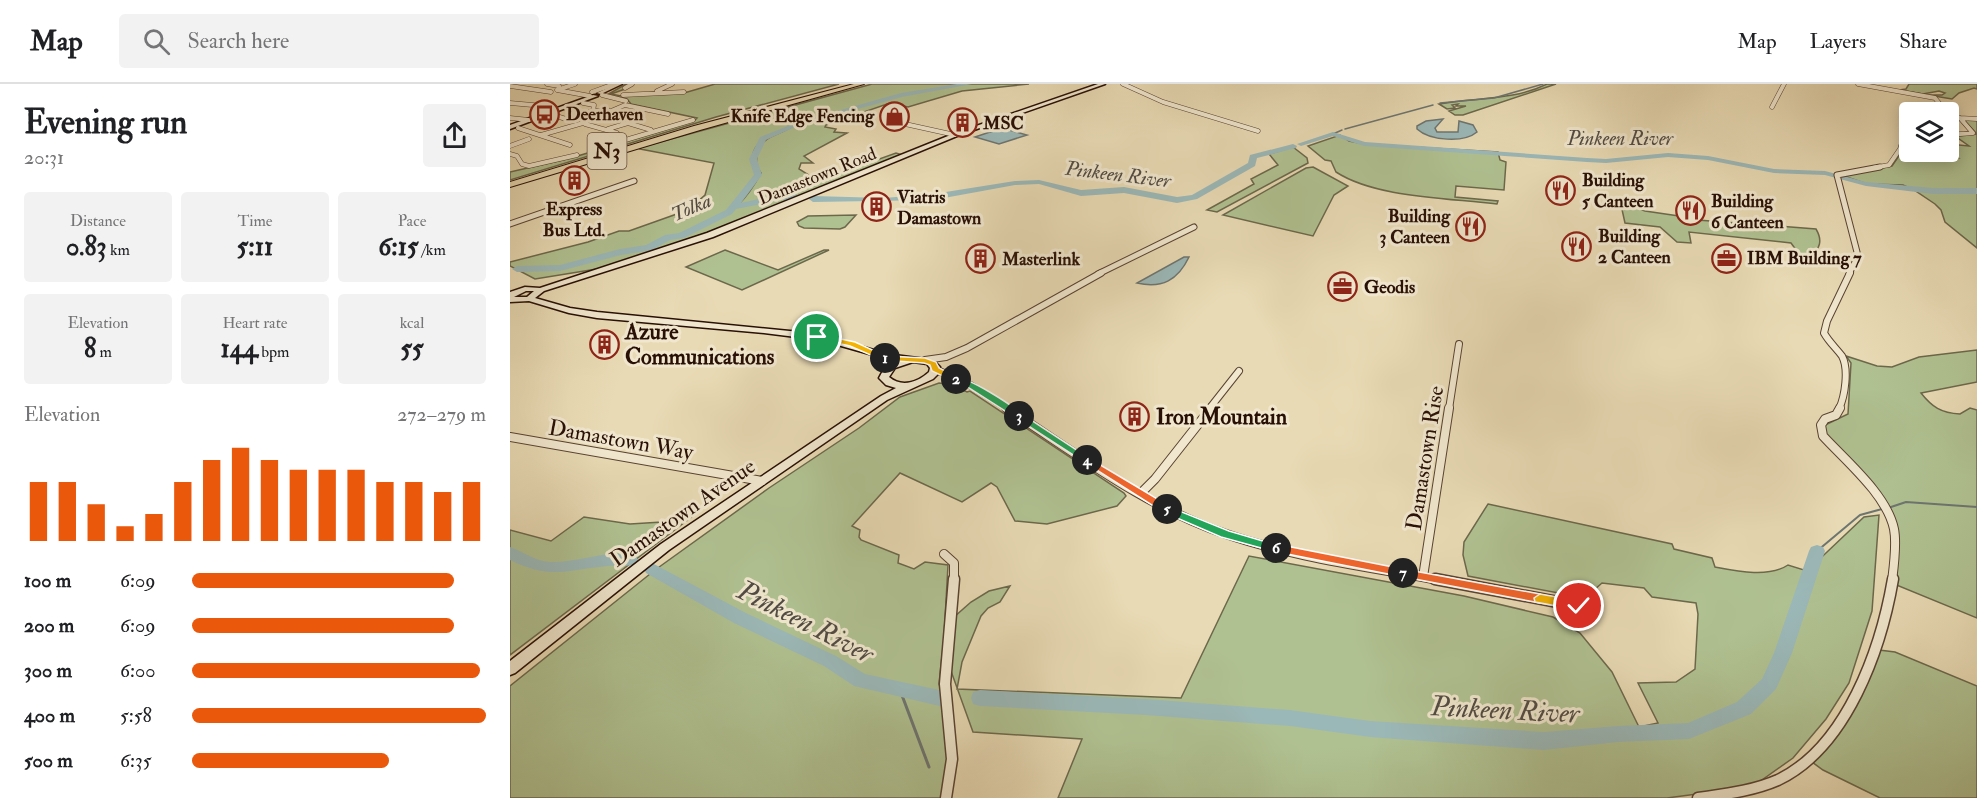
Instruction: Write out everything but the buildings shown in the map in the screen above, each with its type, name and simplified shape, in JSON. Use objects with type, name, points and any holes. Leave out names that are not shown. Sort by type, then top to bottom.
[{"type":"highway","points":[[705,122],[841,84]]},
{"type":"highway","points":[[705,122],[849,84]]},
{"type":"highway","points":[[697,128],[861,84]]},
{"type":"highway","points":[[697,128],[866,84]]},
{"type":"highway","name":"N3","points":[[510,183],[705,122]]},
{"type":"highway","name":"N3","points":[[510,183],[697,128]]},
{"type":"street","points":[[510,86],[519,84]]},
{"type":"street","points":[[547,84],[559,86]]},
{"type":"street","points":[[576,84],[556,90],[592,96],[609,96],[622,99],[627,103],[625,105]]},
{"type":"street","points":[[592,96],[614,84]]},
{"type":"street","points":[[510,127],[592,96],[632,84]]},
{"type":"street","points":[[655,92],[672,84]]},
{"type":"street","name":"Damastown Road","points":[[540,290],[650,256],[737,225],[955,135],[1103,84]]},
{"type":"street","points":[[1123,84],[1157,100],[1258,131]]},
{"type":"street","points":[[1772,107],[1784,84]]},
{"type":"street","points":[[1858,84],[1935,98],[1938,102]]},
{"type":"street","points":[[510,86],[551,92]]},
{"type":"street","points":[[623,95],[684,92]]},
{"type":"street","points":[[592,96],[593,111]]},
{"type":"street","points":[[510,103],[555,107]]},
{"type":"street","points":[[510,109],[524,104]]},
{"type":"street","points":[[541,135],[583,123],[625,105],[670,113],[655,117]]},
{"type":"street","points":[[550,114],[568,119],[593,111],[610,110]]},
{"type":"street","points":[[510,118],[529,120]]},
{"type":"street","points":[[608,129],[640,118]]},
{"type":"street","points":[[1960,118],[1977,119]]},
{"type":"street","points":[[1959,134],[1973,133],[1960,118]]},
{"type":"street","points":[[594,149],[693,120]]},
{"type":"street","points":[[896,122],[955,135]]},
{"type":"street","points":[[583,123],[617,133]]},
{"type":"street","points":[[628,123],[654,131]]},
{"type":"street","points":[[519,129],[570,145]]},
{"type":"street","points":[[510,146],[529,139]]},
{"type":"street","points":[[1698,798],[1763,785],[1790,773],[1822,747],[1856,697],[1880,641],[1892,586],[1893,526],[1870,486],[1824,436],[1821,425],[1825,419],[1836,415],[1841,406],[1846,370],[1842,357],[1829,343],[1824,333],[1858,256],[1837,176],[1889,165],[1899,150]]},
{"type":"street","points":[[510,154],[517,156],[522,165],[529,166],[577,155]]},
{"type":"street","points":[[510,224],[634,181]]},
{"type":"street","points":[[928,379],[946,357],[1120,262],[1194,227]]},
{"type":"street","points":[[512,285],[519,291]]},
{"type":"street","points":[[510,298],[519,291],[540,290]]},
{"type":"street","points":[[529,298],[540,293],[540,290]]},
{"type":"street","points":[[510,298],[529,298],[569,310],[597,315],[820,337],[858,346],[886,358],[925,360],[946,357]]},
{"type":"street","name":"Damastown Rise","points":[[1423,577],[1459,344]]},
{"type":"street","points":[[886,358],[888,369],[884,378],[891,384],[910,385],[928,379],[947,377]]},
{"type":"street","points":[[888,369],[907,360]]},
{"type":"street","points":[[925,360],[947,377],[972,386],[1140,494],[1197,523],[1258,544],[1579,606]]},
{"type":"street","points":[[1140,494],[1239,371]]},
{"type":"street","name":"Damastown Avenue","points":[[884,398],[891,384]]},
{"type":"street","name":"Damastown Avenue","points":[[510,669],[665,547],[884,398],[910,385]]},
{"type":"street","name":"Damastown Way","points":[[510,437],[762,481]]},
{"type":"street","points":[[944,554],[954,563],[955,572],[945,684],[952,759],[946,798]]},
{"type":"green space","points":[[626,84],[631,84],[611,94],[621,96],[684,93],[715,84],[839,84],[716,117],[510,180],[510,172],[571,158],[694,121],[697,118],[631,104],[627,99],[607,95]]},
{"type":"green space","points":[[872,84],[1029,84],[962,91],[908,107],[890,103],[826,125],[825,127],[836,129],[834,132],[847,133],[804,156],[813,163],[801,163],[799,169],[818,181],[896,153],[903,155],[724,227],[603,268],[535,279],[510,266],[510,262],[588,242],[619,231],[629,231],[688,210],[705,195],[714,163],[640,149]],"holes":[[[794,125],[772,136],[763,143],[756,160],[761,173],[752,189],[734,209],[711,221],[726,213],[756,175],[753,155],[761,142],[768,137]]]},
{"type":"green space","points":[[1547,84],[1556,84],[1463,115],[1455,115],[1449,111],[1466,106],[1456,106],[1458,104],[1452,105],[1455,108],[1447,109],[1439,104],[1507,96]]},
{"type":"green space","points":[[1909,84],[1977,84],[1977,89],[1959,93],[1952,99],[1928,95],[1945,93],[1939,91],[1923,94],[1899,90],[1906,89]]},
{"type":"green space","points":[[1964,120],[1977,120],[1977,134]]},
{"type":"green space","points":[[1977,134],[1977,248],[1945,222],[1941,210],[1935,204],[1914,190],[1903,185],[1867,184],[1841,175],[1892,166],[1899,156],[1899,162],[1959,162],[1959,145],[1969,146],[1959,139],[1959,136]]},
{"type":"green space","points":[[1340,135],[1349,141],[1364,144],[1498,152],[1500,160],[1506,162],[1504,190],[1456,186],[1455,197],[1498,201],[1497,204],[1414,196],[1352,181],[1336,172],[1331,161],[1325,160],[1308,146]]},
{"type":"green space","points":[[1293,147],[1307,158],[1308,163],[1217,212],[1207,210],[1254,184],[1251,179],[1278,165],[1269,154]]},
{"type":"green space","points":[[1313,167],[1348,186],[1334,195],[1313,236],[1223,215],[1306,168]]},
{"type":"green space","points":[[1623,203],[1645,211],[1679,216],[1684,219],[1816,229],[1819,244],[1810,258],[1802,258],[1791,243],[1689,232],[1691,243],[1677,242],[1660,227],[1625,223],[1621,205]]},
{"type":"green space","points":[[856,215],[840,229],[804,228],[797,222],[808,216]]},
{"type":"green space","points":[[725,250],[778,270],[824,250],[829,250],[742,290],[686,267]]},
{"type":"green space","points":[[1977,350],[1977,382],[1921,393],[1933,406],[1942,411],[1960,414],[1970,408],[1977,410],[1977,618],[1894,584],[1892,526],[1887,510],[1825,436],[1823,426],[1848,414],[1851,363],[1846,356],[1877,366],[1892,367],[1919,357]]},
{"type":"green space","points":[[939,383],[970,391],[1126,496],[1117,506],[1047,524],[1015,521],[997,487],[991,483],[962,502],[900,473],[852,526],[860,530],[861,540],[899,555],[898,563],[914,569],[925,562],[948,565],[939,684],[944,699],[948,761],[943,798],[510,798],[510,686],[655,570],[769,488],[859,428],[900,397]]},
{"type":"green space","points":[[1488,504],[1672,544],[1674,549],[1712,558],[1715,567],[1752,572],[1772,571],[1788,565],[1807,571],[1864,517],[1879,515],[1872,611],[1849,683],[1826,719],[1793,758],[1759,782],[1727,790],[1667,798],[1058,798],[1082,739],[973,732],[957,689],[1181,698],[1249,556],[1464,596],[1553,617],[1580,633],[1612,672],[1639,727],[1658,723],[1638,683],[1676,682],[1695,669],[1698,614],[1696,603],[1652,597],[1644,588],[1602,583],[1585,598],[1468,576],[1463,555],[1464,542]]},
{"type":"green space","points":[[697,513],[510,655],[510,530],[551,541],[584,517],[630,524],[662,522]]},
{"type":"green space","points":[[1010,586],[1000,602],[988,608],[981,616],[962,662],[957,688],[947,660],[953,618],[971,602],[989,591]]},
{"type":"green space","points":[[1879,650],[1895,652],[1977,686],[1977,798],[1880,798],[1823,770],[1812,762]]},
{"type":"water","points":[[1443,119],[1435,128],[1437,132],[1458,132],[1459,121],[1473,125],[1477,132],[1464,138],[1447,139],[1430,136],[1417,129],[1417,126],[1426,121]]},
{"type":"water","points":[[1002,128],[1027,135],[999,144],[975,137]]},
{"type":"water","points":[[1184,257],[1189,257],[1185,265],[1168,281],[1154,285],[1137,283]]},
{"type":"waterway","name":"Tolka","points":[[733,207],[758,175],[753,159],[763,139],[800,123],[901,95],[969,84]]},
{"type":"waterway","points":[[1440,103],[1494,98],[1543,84]]},
{"type":"waterway","points":[[1345,129],[1433,105]]},
{"type":"waterway","name":"Pinkeen River","points":[[1333,134],[1342,130]]},
{"type":"waterway","name":"Pinkeen River","points":[[1301,144],[1333,134],[1364,144],[1587,160],[1606,161],[1668,155],[1708,158],[1774,171],[1825,173],[1866,184],[1933,191],[1977,191]]},
{"type":"waterway","name":"Pinkeen River","points":[[887,199],[933,197],[1015,183],[1039,182],[1081,193],[1124,190],[1177,200],[1194,197],[1252,164],[1253,157],[1293,146]]},
{"type":"waterway","name":"Pinkeen River","points":[[733,207],[781,197],[794,197]]},
{"type":"waterway","name":"Pinkeen River","points":[[813,199],[880,199]]},
{"type":"waterway","name":"Tolka","points":[[517,269],[560,268],[620,252],[649,248],[668,237],[681,236],[729,212],[733,207]]},
{"type":"waterway","name":"Pinkeen River","points":[[1888,508],[1906,502],[1977,507]]},
{"type":"waterway","name":"Pinkeen River","points":[[1817,551],[1860,515],[1882,509]]},
{"type":"waterway","name":"Pinkeen River","points":[[980,698],[1146,707],[1290,718],[1370,729],[1544,741],[1618,734],[1689,731],[1744,708],[1769,684],[1783,653],[1817,551]]},
{"type":"waterway","name":"Pinkeen River","points":[[510,553],[532,564],[550,567],[619,559],[630,560]]},
{"type":"waterway","name":"Pinkeen River","points":[[652,569],[740,618],[830,661],[860,681],[944,699]]},
{"type":"waterway","points":[[900,690],[929,767]]},
{"type":"place","name":"Deerhaven","points":[[545,114]]},
{"type":"place","name":"Knife Edge Fencing","points":[[895,116]]},
{"type":"place","name":"MSC","points":[[962,123]]},
{"type":"place","name":"Express Bus Ltd.","points":[[574,180]]},
{"type":"place","name":"Building 5 Canteen","points":[[1561,190]]},
{"type":"place","name":"Viatris Damastown","points":[[876,207]]},
{"type":"place","name":"Building 6 Canteen","points":[[1690,211]]},
{"type":"place","name":"Building 3 Canteen","points":[[1471,226]]},
{"type":"place","name":"Building 2 Canteen","points":[[1577,246]]},
{"type":"place","name":"IBM Building 7","points":[[1726,258]]},
{"type":"place","name":"Masterlink","points":[[981,259]]},
{"type":"place","name":"Geodis","points":[[1343,287]]},
{"type":"place","name":"Azure Communications","points":[[604,344]]},
{"type":"place","name":"Iron Mountain","points":[[1135,416]]},
{"type":"route","points":[[817,337],[852,344],[886,358],[920,359],[930,362],[935,369],[947,377],[961,380],[972,386],[1157,504],[1225,534],[1285,551],[1579,606]]}]
